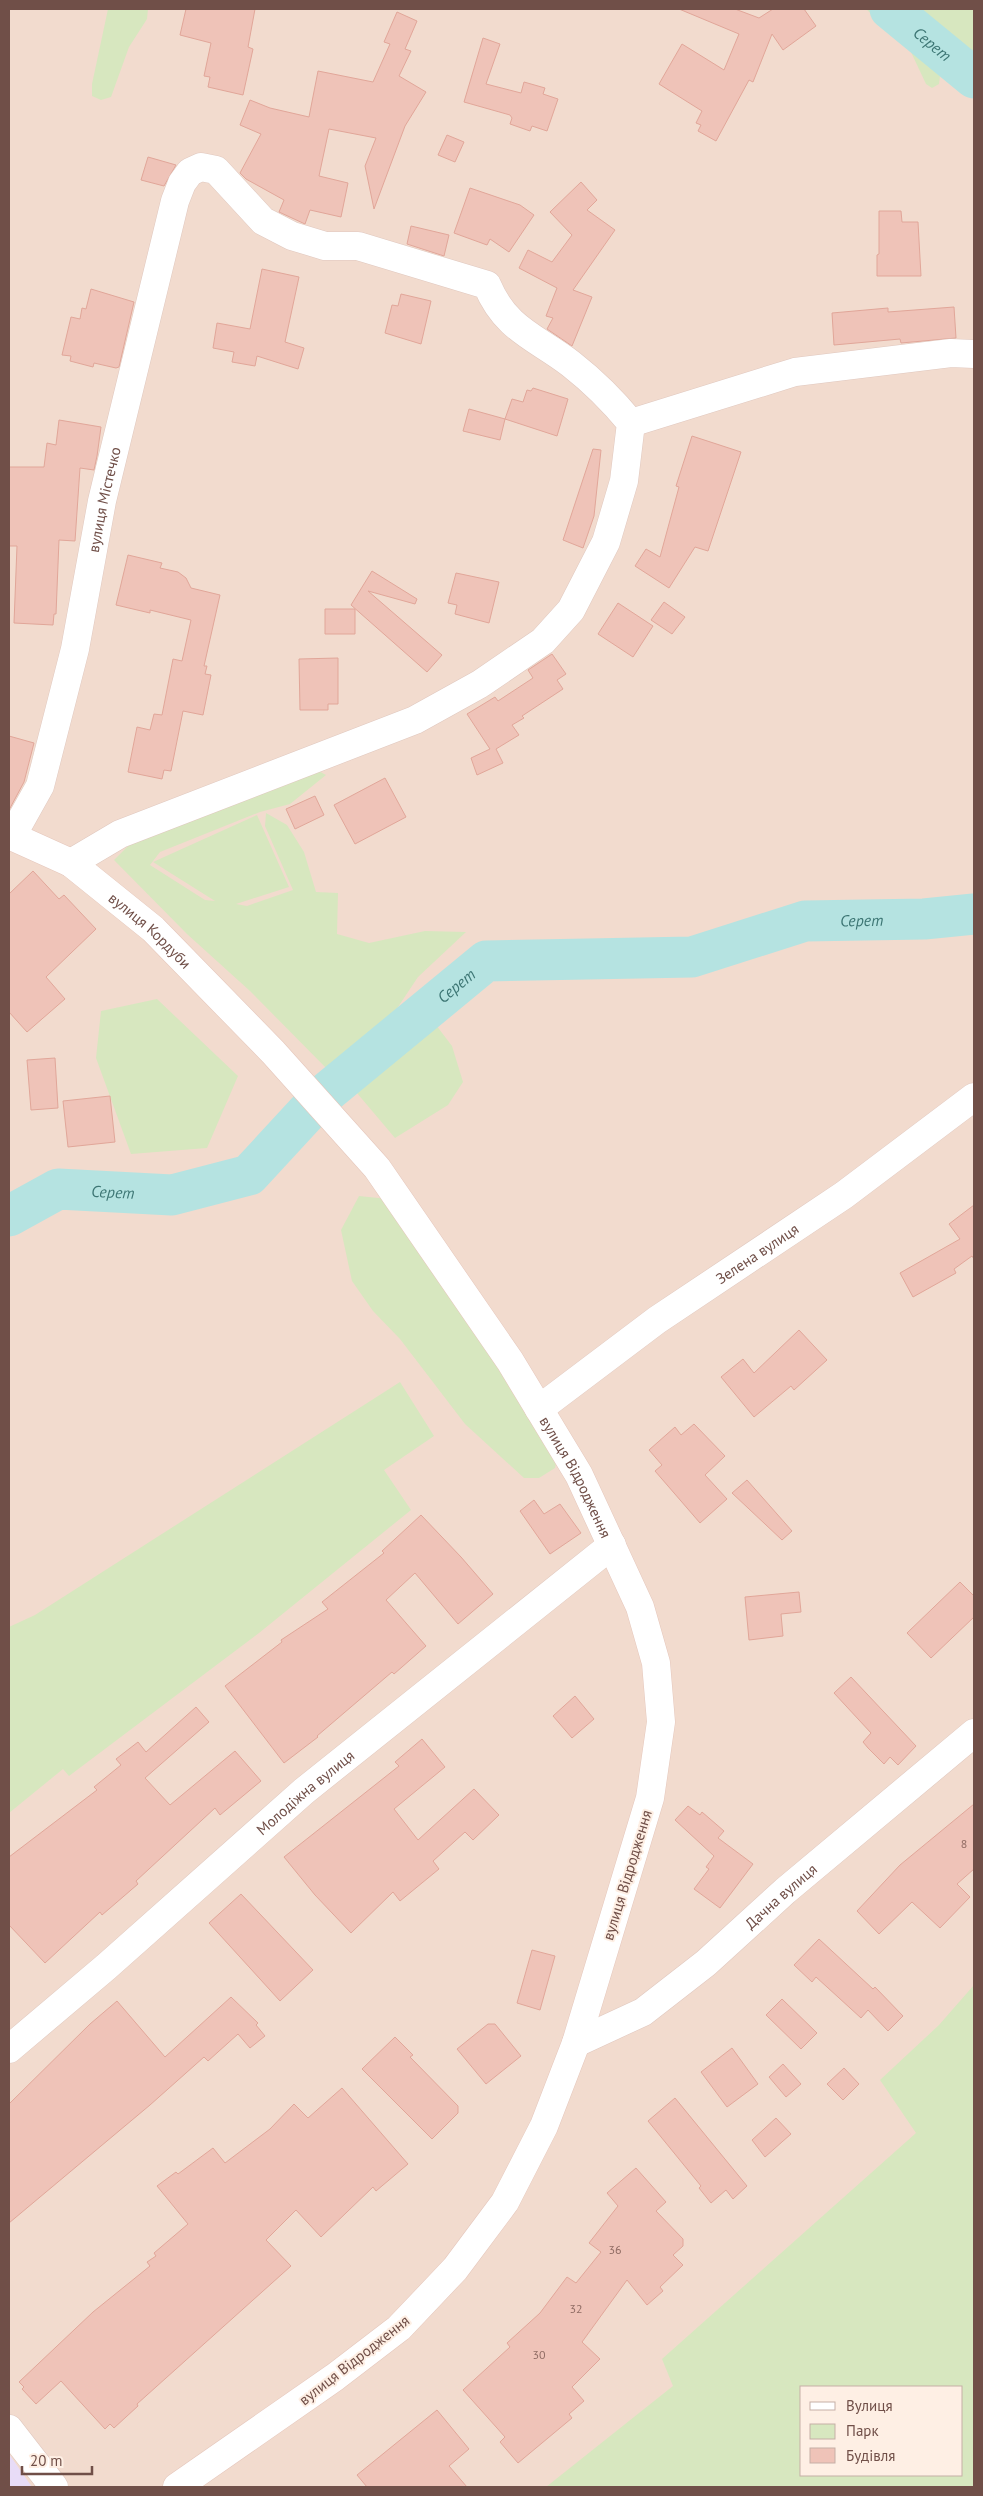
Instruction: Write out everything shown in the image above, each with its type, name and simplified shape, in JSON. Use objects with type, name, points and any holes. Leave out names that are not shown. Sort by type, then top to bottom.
[{"type":"street","name":"вулиця Містечко","points":[[10,836],[40,786],[75,649],[102,501],[175,201],[182,182],[190,172],[201,166],[216,170],[263,221],[292,236],[324,246],[358,246],[488,284],[494,302],[516,328],[570,363],[610,396],[631,423]]},
{"type":"street","points":[[71,863],[120,834],[415,720],[480,684],[543,641],[571,610],[606,542],[624,481],[631,423],[795,372],[951,353],[974,354]]},
{"type":"street","name":"вулиця Кордуби","points":[[10,836],[71,863],[154,929],[273,1052],[377,1168]]},
{"type":"street","name":"Зелена вулиця","points":[[538,1409],[657,1320],[844,1195],[974,1097]]},
{"type":"street","name":"вулиця Відродження","points":[[177,2487],[335,2378],[399,2328],[456,2269],[505,2202],[544,2126],[576,2043],[650,1798],[661,1722],[656,1663],[640,1607],[579,1475],[510,1361],[377,1168]]},
{"type":"street","name":"Молодіжна вулиця","points":[[9,2049],[106,1967],[304,1791],[612,1546]]},
{"type":"street","name":"Дачна вулиця","points":[[576,2043],[643,2012],[706,1963],[785,1891],[974,1733]]},
{"type":"street","points":[[9,2429],[54,2487]]},
{"type":"shaded area","points":[[9,9],[974,9],[974,2487],[9,2487]]},
{"type":"shaded area","points":[[9,2454],[32,2487],[9,2487]]},
{"type":"green space","points":[[108,9],[148,9],[147,19],[129,47],[111,97],[101,100],[92,96],[92,84]]},
{"type":"green space","points":[[866,9],[887,9],[917,42],[937,59],[940,76],[939,84],[932,88],[926,84],[910,50]]},
{"type":"green space","points":[[897,9],[974,9],[974,69],[927,42]]},
{"type":"green space","points":[[311,767],[326,775],[290,804],[260,812],[160,852],[150,865],[205,900],[215,901],[153,862],[257,815],[289,887],[236,904],[247,906],[293,890],[265,826],[266,813],[287,825],[304,852],[316,892],[338,893],[337,934],[369,943],[425,931],[466,932],[418,977],[390,1019],[356,1056],[331,1073],[250,991],[187,934],[114,860],[128,846]]},
{"type":"green space","points":[[157,999],[238,1076],[207,1148],[131,1154],[96,1058],[101,1011]]},
{"type":"green space","points":[[436,1025],[452,1046],[463,1082],[448,1105],[395,1138],[351,1086],[384,1052]]},
{"type":"green space","points":[[359,1196],[388,1199],[561,1436],[555,1468],[539,1478],[524,1478],[465,1424],[400,1339],[373,1311],[352,1281],[341,1230]]},
{"type":"green space","points":[[400,1382],[434,1436],[384,1470],[411,1510],[259,1633],[69,1776],[63,1769],[9,1813],[9,1627],[35,1615]]},
{"type":"green space","points":[[974,1985],[974,2487],[546,2487],[673,2386],[662,2359],[916,2133],[880,2080],[939,2025]]},
{"type":"building","points":[[186,9],[255,9],[248,47],[253,49],[243,95],[208,87],[210,77],[204,76],[211,43],[180,35]]},
{"type":"building","points":[[679,9],[735,9],[759,18],[773,9],[804,9],[816,26],[783,50],[772,34],[753,82],[749,80],[716,141],[698,131],[701,125],[696,123],[702,111],[659,84],[682,44],[724,70],[739,34]]},
{"type":"building","points":[[397,12],[417,21],[405,49],[411,51],[399,76],[426,92],[405,126],[374,209],[365,166],[376,138],[329,129],[319,176],[348,183],[341,217],[310,210],[305,224],[279,212],[284,200],[246,179],[240,173],[261,134],[240,125],[250,100],[270,108],[309,117],[318,71],[373,82],[390,44],[384,42]]},
{"type":"building","points":[[483,38],[500,44],[486,84],[521,93],[524,82],[545,88],[543,94],[558,99],[547,131],[532,126],[530,131],[510,124],[512,118],[510,115],[464,102]]},
{"type":"building","points":[[447,135],[464,142],[455,162],[438,155]]},
{"type":"building","points":[[148,157],[176,165],[164,186],[141,180]]},
{"type":"building","points":[[581,182],[597,200],[587,210],[615,230],[573,290],[592,297],[572,346],[547,329],[553,318],[546,316],[557,288],[519,268],[528,250],[552,262],[572,235],[550,212]]},
{"type":"building","points":[[470,188],[520,205],[534,215],[509,252],[490,239],[487,245],[454,233]]},
{"type":"building","points":[[879,211],[901,211],[902,222],[918,222],[921,276],[877,276]]},
{"type":"building","points":[[411,226],[449,235],[444,256],[407,244]]},
{"type":"building","points":[[262,269],[299,277],[285,342],[304,348],[298,369],[257,356],[255,366],[232,362],[234,352],[213,348],[217,323],[250,329]]},
{"type":"building","points":[[91,289],[134,302],[119,367],[94,363],[93,367],[70,361],[71,356],[62,355],[71,317],[80,319],[82,308],[86,309]]},
{"type":"building","points":[[401,294],[431,301],[421,344],[385,333],[392,305],[398,306]]},
{"type":"building","points":[[954,307],[956,338],[901,343],[900,339],[834,345],[832,313],[888,308],[888,312]]},
{"type":"building","points":[[533,388],[568,399],[557,436],[505,419],[512,399],[523,402],[527,390],[531,391]]},
{"type":"building","points":[[469,409],[505,419],[500,440],[463,431]]},
{"type":"building","points":[[59,420],[101,427],[94,470],[80,468],[75,541],[59,540],[56,614],[54,614],[53,625],[14,623],[17,546],[9,546],[9,467],[44,467],[47,443],[56,445]]},
{"type":"building","points":[[692,436],[741,452],[708,551],[695,547],[669,588],[635,566],[646,549],[660,557],[679,487],[676,486]]},
{"type":"building","points":[[593,449],[601,450],[594,516],[583,548],[563,540]]},
{"type":"building","points":[[128,555],[162,563],[160,568],[178,572],[186,578],[191,588],[220,595],[204,666],[207,666],[205,674],[211,675],[203,715],[183,711],[171,771],[164,770],[162,779],[128,772],[137,727],[150,730],[154,714],[162,715],[173,659],[182,661],[191,620],[150,610],[150,613],[116,605]]},
{"type":"building","points":[[372,571],[417,599],[415,604],[368,591],[442,655],[427,672],[351,605]]},
{"type":"building","points":[[456,573],[499,582],[489,623],[455,614],[457,605],[448,603]]},
{"type":"building","points":[[664,602],[685,617],[672,634],[651,620]]},
{"type":"building","points":[[618,603],[653,626],[633,657],[598,634]]},
{"type":"building","points":[[325,609],[355,609],[355,634],[325,634]]},
{"type":"building","points":[[552,654],[566,674],[557,680],[563,689],[522,716],[524,718],[512,725],[519,735],[496,749],[503,763],[477,775],[471,758],[490,749],[467,714],[495,697],[498,701],[533,678],[528,670]]},
{"type":"building","points":[[338,658],[338,704],[328,704],[328,710],[300,710],[299,659]]},
{"type":"building","points":[[9,736],[34,743],[24,782],[9,810]]},
{"type":"building","points":[[385,778],[406,817],[355,844],[334,805]]},
{"type":"building","points":[[315,796],[324,815],[295,829],[286,809]]},
{"type":"building","points":[[33,871],[59,899],[64,895],[96,929],[46,977],[65,999],[27,1032],[9,1012],[9,894]]},
{"type":"building","points":[[55,1058],[58,1108],[31,1110],[27,1060]]},
{"type":"building","points":[[110,1096],[115,1142],[68,1147],[63,1101]]},
{"type":"building","points":[[974,1205],[974,1259],[972,1256],[954,1269],[956,1273],[913,1297],[900,1273],[960,1239],[949,1224]]},
{"type":"building","points":[[799,1330],[827,1360],[794,1390],[791,1386],[754,1417],[721,1377],[743,1359],[754,1373]]},
{"type":"building","points":[[694,1424],[725,1456],[705,1475],[727,1499],[700,1523],[655,1471],[662,1465],[649,1450],[675,1427],[681,1435]]},
{"type":"building","points":[[747,1480],[792,1531],[782,1540],[732,1493]]},
{"type":"building","points":[[534,1500],[544,1514],[560,1504],[581,1533],[550,1554],[520,1511]]},
{"type":"building","points":[[421,1515],[493,1594],[458,1624],[415,1573],[386,1600],[426,1646],[394,1674],[392,1672],[318,1737],[284,1763],[225,1686],[282,1642],[281,1640],[328,1609],[322,1602],[384,1553],[382,1551]]},
{"type":"building","points":[[960,1582],[974,1596],[974,1617],[931,1658],[907,1633]]},
{"type":"building","points":[[799,1592],[801,1612],[781,1614],[783,1636],[749,1640],[745,1597]]},
{"type":"building","points":[[851,1677],[916,1746],[898,1765],[890,1757],[884,1764],[868,1748],[863,1742],[871,1733],[834,1693]]},
{"type":"building","points":[[575,1696],[594,1719],[572,1738],[553,1716]]},
{"type":"building","points":[[196,1707],[209,1722],[145,1778],[170,1805],[235,1751],[261,1781],[220,1815],[215,1808],[136,1881],[138,1884],[102,1915],[100,1912],[45,1963],[9,1925],[9,1857],[97,1790],[94,1787],[121,1765],[116,1759],[138,1742],[146,1752]]},
{"type":"building","points":[[422,1739],[445,1767],[394,1809],[418,1840],[474,1789],[499,1815],[473,1840],[465,1832],[433,1861],[439,1869],[400,1901],[393,1892],[351,1933],[315,1895],[284,1857],[399,1766],[395,1762]]},
{"type":"building","points":[[974,1804],[974,1869],[957,1884],[970,1897],[940,1928],[912,1902],[879,1934],[857,1911],[900,1865]]},
{"type":"building","points":[[688,1806],[700,1815],[702,1812],[724,1831],[718,1838],[753,1864],[720,1908],[694,1889],[709,1869],[706,1867],[714,1856],[675,1820]]},
{"type":"building","points":[[241,1894],[313,1970],[280,2001],[209,1923]]},
{"type":"building","points":[[819,1939],[873,1989],[875,1987],[903,2016],[888,2031],[868,2010],[861,2018],[816,1977],[812,1982],[794,1965]]},
{"type":"building","points":[[532,1950],[555,1956],[540,2010],[517,2003]]},
{"type":"building","points":[[231,1997],[258,2023],[256,2025],[265,2036],[250,2048],[238,2034],[208,2061],[204,2057],[150,2105],[9,2223],[9,2104],[90,2024],[117,2001],[165,2057]]},
{"type":"building","points":[[782,1999],[817,2033],[801,2049],[766,2015]]},
{"type":"building","points":[[488,2024],[495,2024],[521,2056],[486,2084],[457,2049]]},
{"type":"building","points":[[395,2037],[413,2055],[410,2057],[458,2106],[458,2113],[432,2139],[362,2069]]},
{"type":"building","points":[[732,2048],[758,2084],[727,2107],[701,2072]]},
{"type":"building","points":[[783,2064],[801,2084],[786,2097],[769,2077]]},
{"type":"building","points":[[844,2068],[859,2084],[843,2100],[827,2084]]},
{"type":"building","points":[[342,2088],[408,2164],[376,2191],[373,2187],[321,2237],[296,2210],[266,2240],[291,2266],[137,2404],[138,2406],[114,2428],[110,2424],[105,2429],[61,2381],[36,2404],[22,2389],[24,2387],[19,2382],[93,2312],[150,2266],[147,2262],[156,2256],[154,2253],[188,2224],[157,2186],[176,2172],[178,2174],[213,2148],[225,2163],[270,2129],[294,2104],[308,2118]]},
{"type":"building","points":[[675,2098],[747,2186],[733,2199],[726,2190],[711,2203],[699,2188],[701,2186],[648,2121]]},
{"type":"building","points":[[776,2118],[791,2134],[765,2157],[752,2140]]},
{"type":"building","points":[[636,2168],[666,2202],[656,2211],[683,2239],[683,2246],[673,2255],[683,2265],[660,2287],[663,2291],[647,2305],[627,2280],[582,2342],[600,2359],[572,2387],[584,2401],[569,2414],[572,2418],[518,2463],[500,2442],[505,2437],[463,2390],[510,2347],[507,2343],[540,2313],[567,2277],[576,2283],[601,2252],[589,2243],[618,2206],[607,2193]]},
{"type":"building","points":[[437,2410],[469,2449],[449,2466],[467,2487],[367,2487],[357,2475]]},
{"type":"waterway","name":"Серет","points":[[890,9],[974,78]]},
{"type":"waterway","name":"Серет","points":[[9,1216],[58,1189],[172,1195],[249,1175],[321,1097],[486,961],[692,957],[805,921],[924,919],[974,914]]}]
